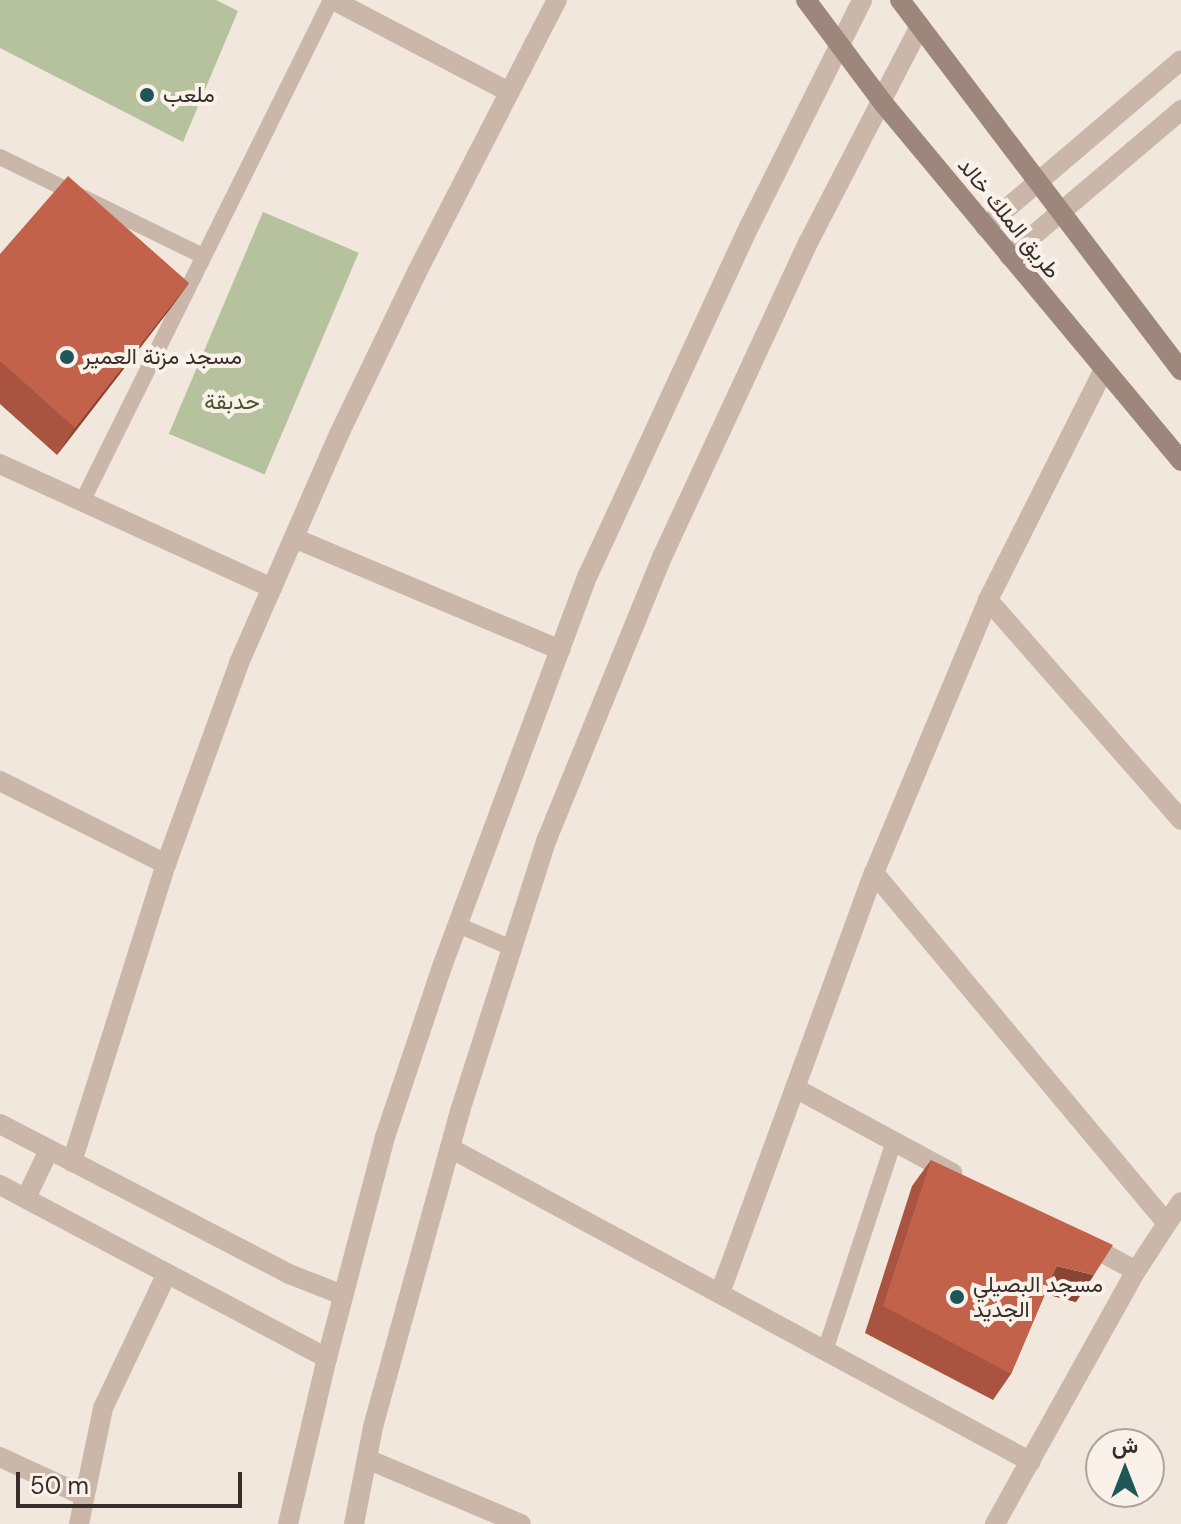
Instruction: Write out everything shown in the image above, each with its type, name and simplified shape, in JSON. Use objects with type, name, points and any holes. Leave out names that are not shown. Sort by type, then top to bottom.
[{"type":"main road","name":"طريق الملك خالد","points":[[806,0],[883,103],[1181,461]]},
{"type":"main road","points":[[900,0],[1181,370]]},
{"type":"street","points":[[332,0],[509,92]]},
{"type":"street","points":[[72,1162],[166,864],[239,663],[417,272],[557,0]]},
{"type":"street","points":[[288,1524],[327,1358],[385,1137],[458,925],[588,575],[650,438],[862,0]]},
{"type":"street","points":[[354,1524],[367,1459],[450,1148],[547,839],[663,555],[808,243],[883,103],[920,26]]},
{"type":"street","points":[[985,227],[1181,60]]},
{"type":"street","points":[[1009,256],[1181,110]]},
{"type":"street","points":[[720,1293],[874,873],[988,600],[1103,371]]},
{"type":"street","points":[[0,464],[272,588]]},
{"type":"street","points":[[294,538],[560,650]]},
{"type":"street","points":[[988,600],[1181,820]]},
{"type":"street","points":[[0,781],[166,864]]},
{"type":"street","points":[[874,873],[1167,1223]]},
{"type":"street","points":[[795,1088],[974,1184]]},
{"type":"street","points":[[0,1124],[289,1274],[343,1295]]},
{"type":"street","points":[[450,1148],[1031,1462]]},
{"type":"street","points":[[26,1198],[49,1150]]},
{"type":"street","points":[[0,1185],[327,1358]]},
{"type":"street","points":[[995,1524],[1136,1271],[1181,1202]]},
{"type":"street","points":[[1068,1235],[1136,1271]]},
{"type":"street","points":[[79,1524],[103,1408],[167,1273]]},
{"type":"street","points":[[0,1457],[84,1496]]},
{"type":"street","points":[[367,1459],[521,1524]]},
{"type":"lane","points":[[82,502],[332,0]]},
{"type":"lane","points":[[0,157],[203,256]]},
{"type":"lane","points":[[458,925],[512,948]]},
{"type":"lane","points":[[825,1351],[894,1141]]},
{"type":"green space","name":"ملعب","points":[[0,0],[216,0],[238,11],[183,142],[0,48]]},
{"type":"green space","name":"حدبقة","points":[[263,212],[359,253],[265,474],[169,434]]},
{"type":"building","name":"مسجد مزنة العمير","points":[[68,176],[189,283],[75,428],[0,361],[0,254]]},
{"type":"building","name":"مسجد البصيلي الجديد","points":[[931,1160],[1113,1245],[1094,1275],[1057,1266],[1011,1374],[883,1306]]},
{"type":"place","name":"ملعب","points":[[147,95]]},
{"type":"place","name":"مسجد مزنة العمير","points":[[67,357]]},
{"type":"place","name":"مسجد البصيلي الجديد","points":[[957,1297]]}]
